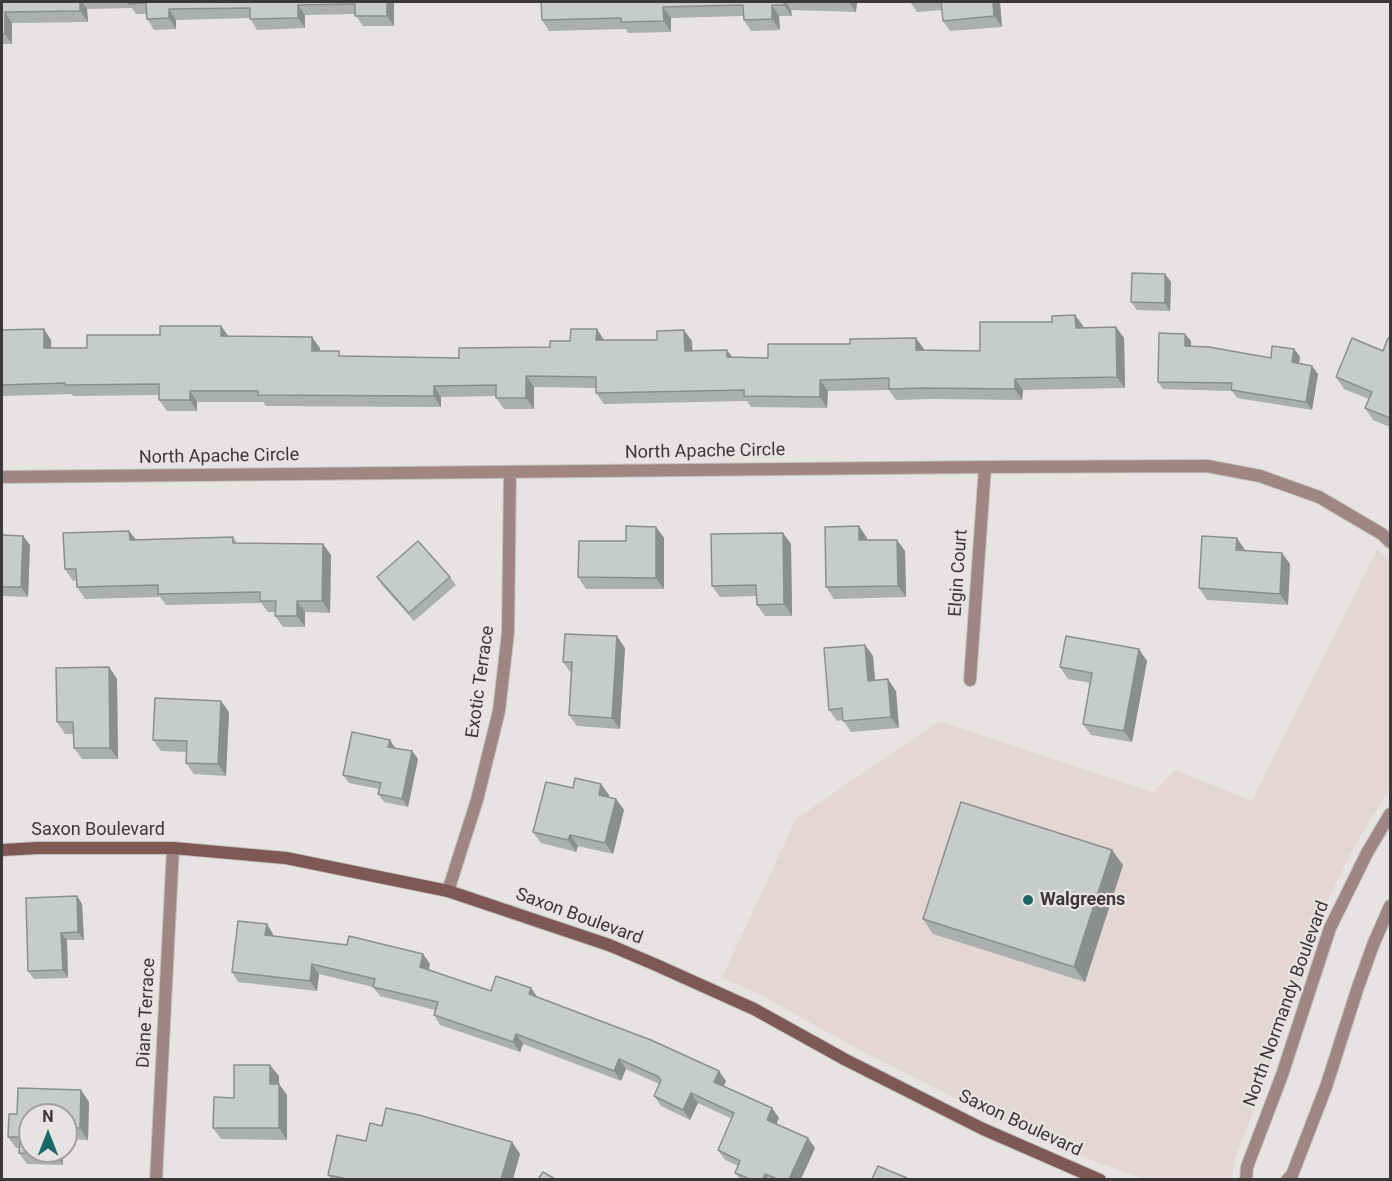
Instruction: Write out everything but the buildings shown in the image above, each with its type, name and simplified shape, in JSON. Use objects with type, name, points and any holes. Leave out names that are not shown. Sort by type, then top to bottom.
[{"type":"main road","name":"Saxon Boulevard","points":[[2,850],[173,848],[286,858],[448,891],[609,945],[654,964],[754,1009],[846,1060],[984,1129],[1100,1179]]},
{"type":"street","name":"North Apache Circle","points":[[2,477],[1207,466],[1260,476],[1320,497],[1382,534],[1390,542]]},
{"type":"street","name":"Elgin Court","points":[[969,680],[985,467]]},
{"type":"street","name":"Exotic Terrace","points":[[448,891],[477,801],[499,711],[508,632],[510,472]]},
{"type":"street","name":"North Normandy Boulevard","points":[[1245,1179],[1247,1167],[1282,1076],[1330,928],[1367,853],[1390,814]]},
{"type":"street","name":"Diane Terrace","points":[[156,1179],[173,848]]},
{"type":"street","points":[[1287,1179],[1292,1175],[1326,1087],[1373,945],[1390,906]]},
{"type":"shaded area","points":[[1377,549],[1390,561],[1390,789],[1355,845],[1318,920],[1269,1070],[1234,1161],[1232,1179],[1145,1179],[1099,1163],[989,1115],[852,1046],[761,995],[722,978],[796,819],[939,721],[1153,792],[1175,770],[1252,801]]},
{"type":"place","name":"Walgreens","points":[[1028,900]]}]
